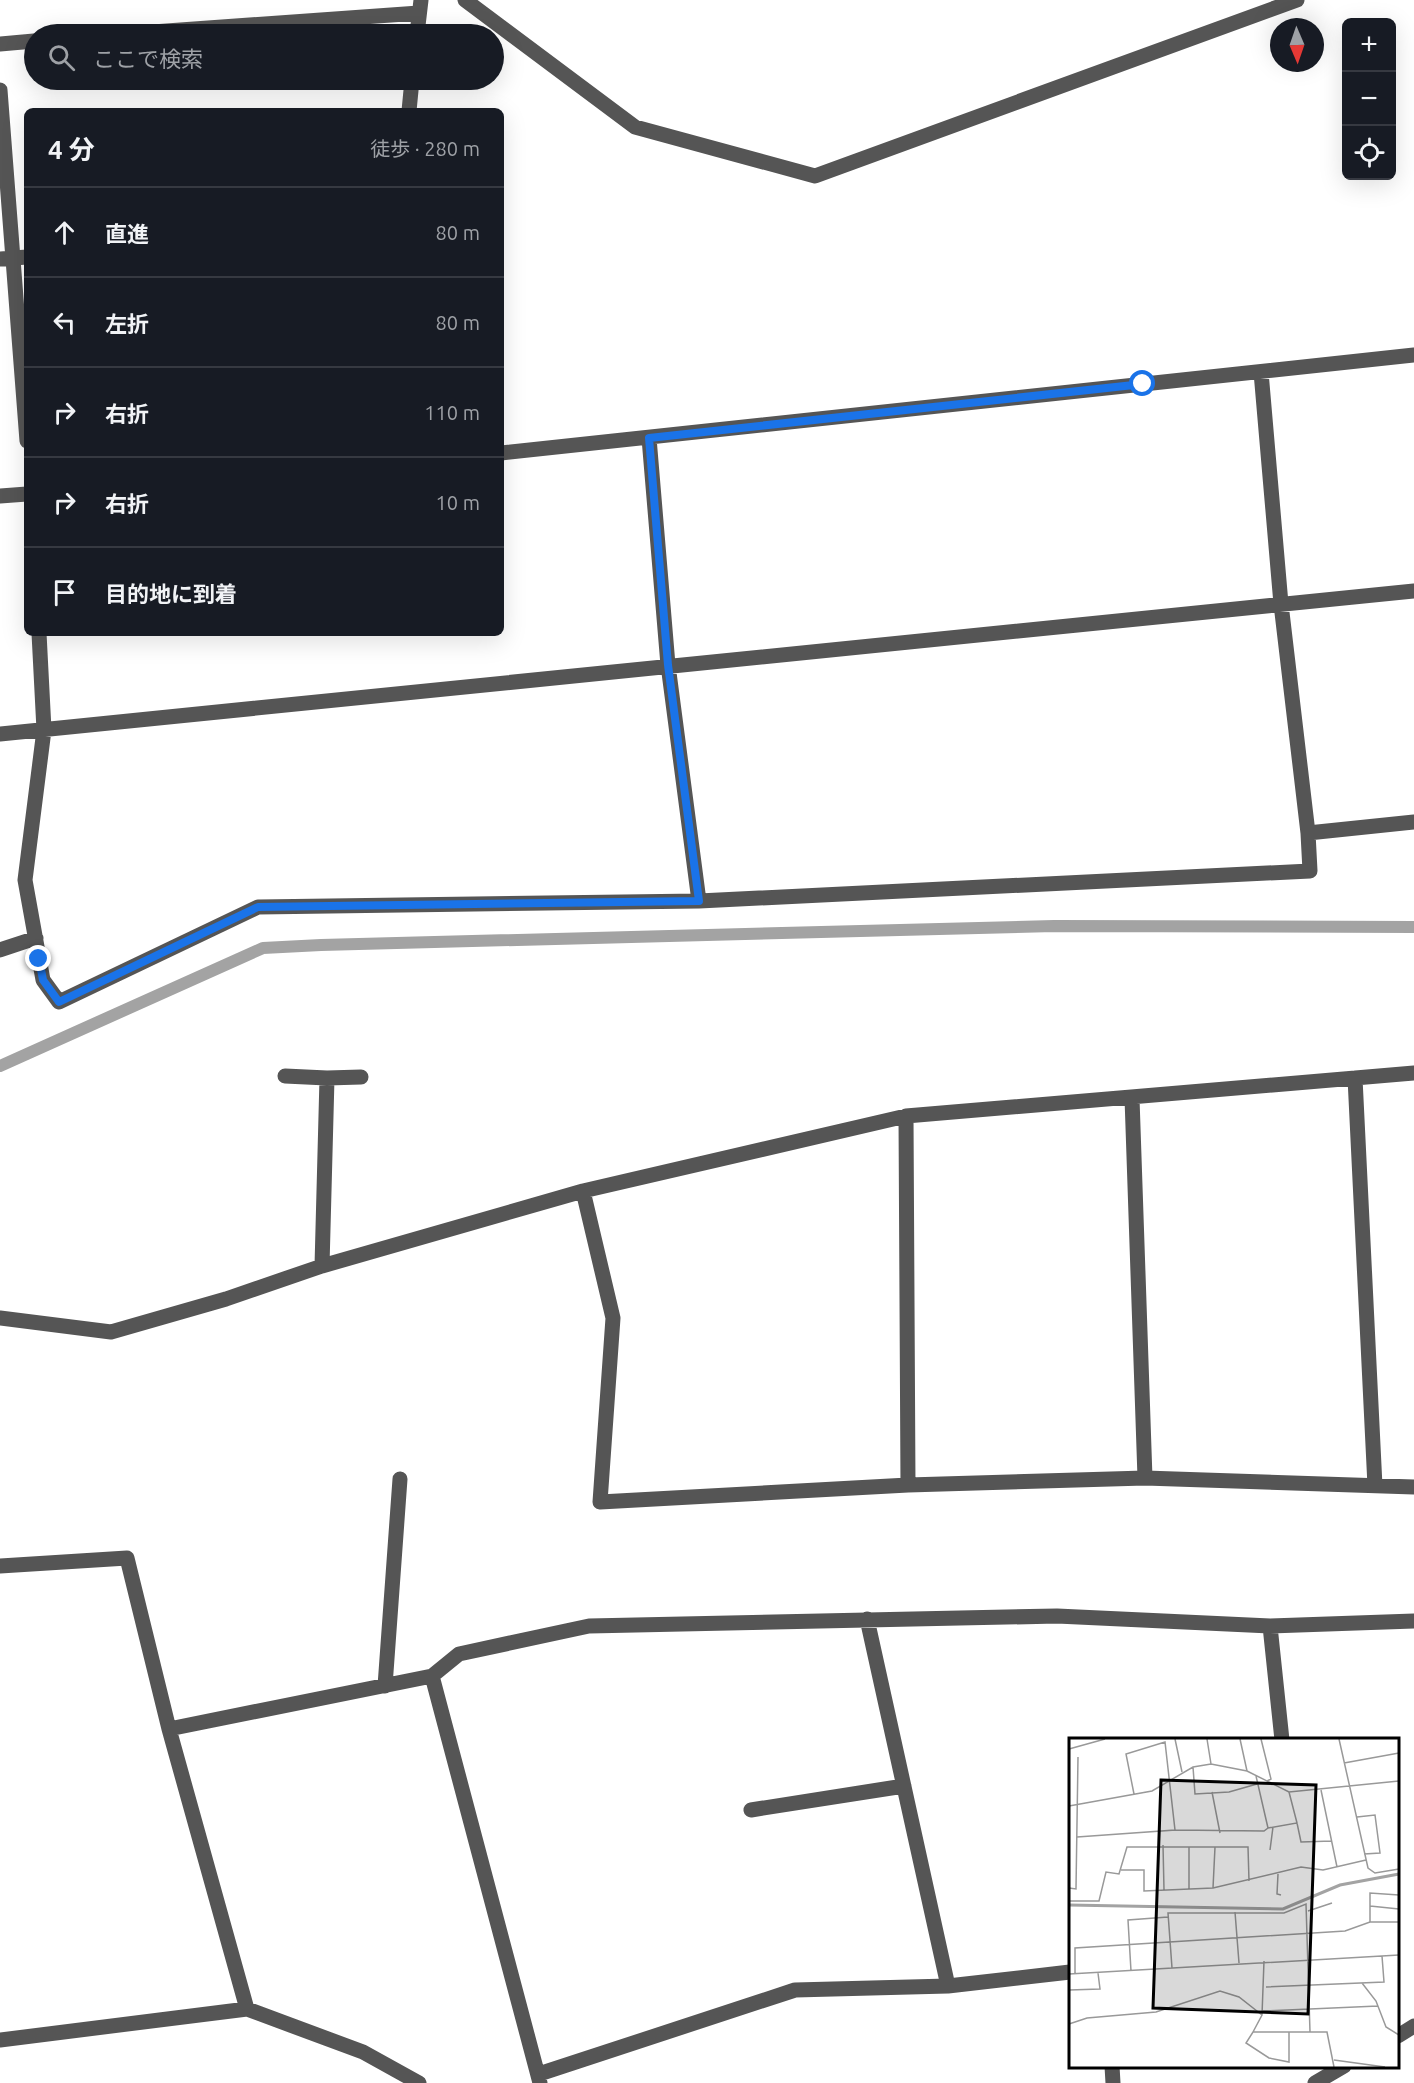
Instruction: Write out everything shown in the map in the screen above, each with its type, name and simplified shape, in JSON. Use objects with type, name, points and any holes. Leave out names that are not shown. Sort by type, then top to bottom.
[{"type":"street","points":[[465,0],[497,24]]},
{"type":"street","points":[[504,29],[635,127],[816,176],[1297,0]]},
{"type":"street","points":[[234,24],[420,7],[418,24]]},
{"type":"street","points":[[0,44],[24,42]]},
{"type":"street","points":[[0,90],[24,399]]},
{"type":"street","points":[[409,108],[411,90]]},
{"type":"street","points":[[504,453],[1414,355]]},
{"type":"street","points":[[39,636],[44,729],[26,880],[43,980],[59,1002],[258,907],[699,901],[1310,871],[1308,833],[1281,603],[1261,372]]},
{"type":"street","points":[[649,438],[668,665],[699,901]]},
{"type":"street","points":[[0,496],[24,494]]},
{"type":"street","points":[[0,734],[1414,591]]},
{"type":"street","points":[[1308,833],[1414,822]]},
{"type":"street","points":[[0,950],[36,938]]},
{"type":"street","points":[[0,1318],[111,1332],[226,1299],[322,1266],[583,1191],[906,1116],[1414,1073]]},
{"type":"street","points":[[285,1076],[361,1077]]},
{"type":"street","points":[[322,1266],[327,1078]]},
{"type":"street","points":[[1355,1078],[1375,1486]]},
{"type":"street","points":[[1132,1098],[1145,1478]]},
{"type":"street","points":[[906,1116],[908,1485]]},
{"type":"street","points":[[583,1191],[613,1318],[600,1502],[908,1485],[1145,1478],[1414,1487]]},
{"type":"street","points":[[385,1686],[400,1479]]},
{"type":"street","points":[[0,1566],[127,1557],[169,1729],[247,2009]]},
{"type":"street","points":[[169,1729],[432,1676],[459,1654],[589,1626],[1058,1616],[1270,1626],[1414,1621]]},
{"type":"street","points":[[867,1619],[948,1986]]},
{"type":"street","points":[[1270,1626],[1281,1738]]},
{"type":"street","points":[[432,1676],[540,2079],[795,1990],[948,1986],[1069,1972]]},
{"type":"street","points":[[751,1810],[904,1786]]},
{"type":"street","points":[[0,2040],[247,2009],[363,2052],[418,2083]]},
{"type":"street","points":[[1399,2035],[1414,2026]]},
{"type":"street","points":[[1112,2068],[1113,2083]]},
{"type":"street","points":[[1313,2068],[1315,2083],[1342,2068]]},
{"type":"waterway","points":[[0,1066],[263,948],[1054,926],[1414,927]]},
{"type":"route","points":[[39,959],[43,980],[59,1002],[258,907],[699,901],[668,665],[649,438],[1143,384]]}]
